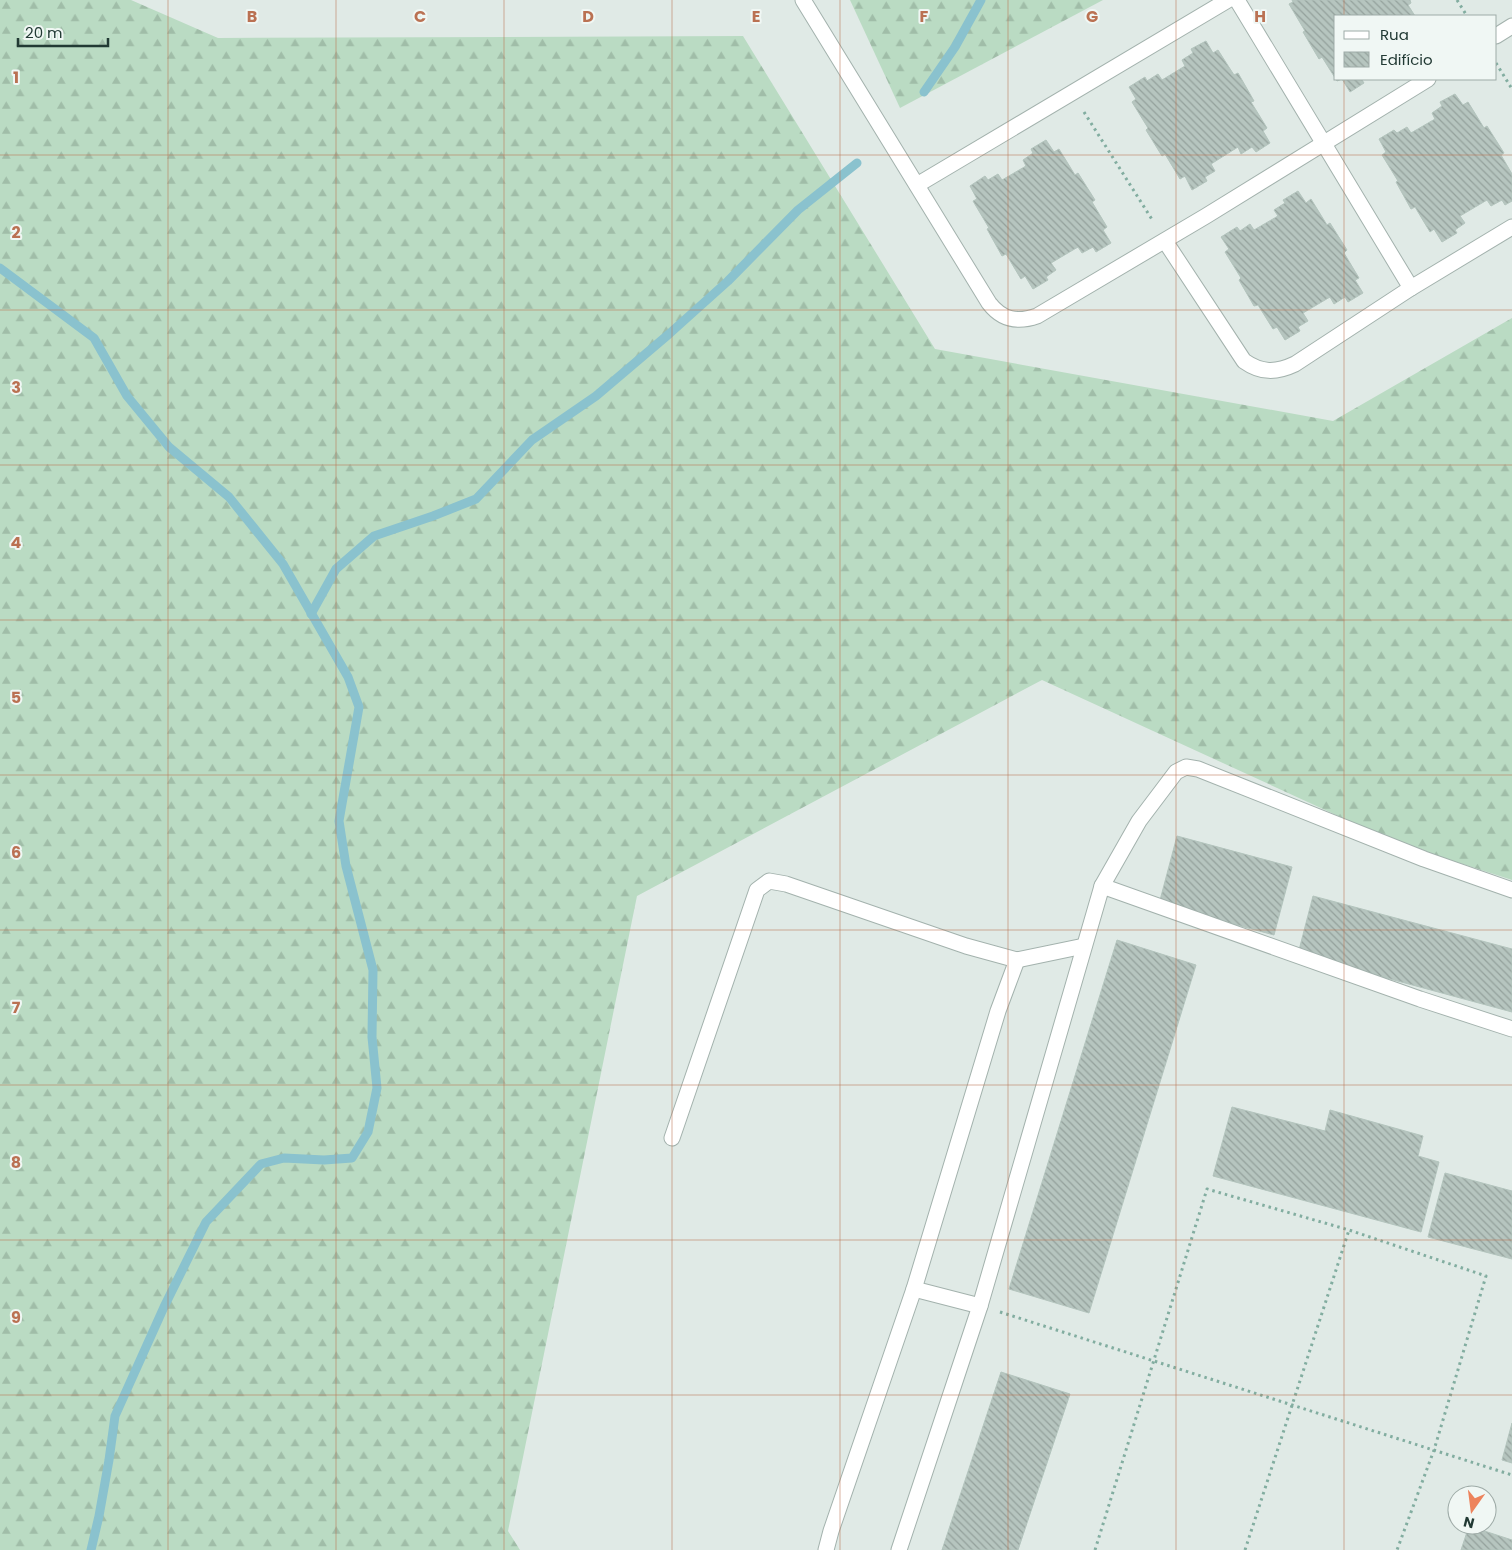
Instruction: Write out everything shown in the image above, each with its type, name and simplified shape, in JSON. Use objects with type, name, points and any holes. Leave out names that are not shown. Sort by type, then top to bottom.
[{"type":"street","points":[[803,0],[989,303],[999,314],[1011,320],[1026,320],[1037,316],[1165,241],[1426,80]]},
{"type":"street","points":[[917,185],[1228,0]]},
{"type":"street","points":[[1237,0],[1412,288]]},
{"type":"street","points":[[1497,35],[1512,26]]},
{"type":"street","points":[[1165,241],[1244,361],[1262,370],[1278,371],[1295,364],[1412,288],[1512,228]]},
{"type":"street","points":[[899,1550],[980,1306],[1102,886],[1139,821],[1176,772],[1186,767],[1198,769],[1424,859],[1512,890]]},
{"type":"street","points":[[672,1138],[757,890],[769,881],[786,884],[966,946],[1017,960],[1084,946]]},
{"type":"street","points":[[1102,886],[1420,1000],[1512,1029]]},
{"type":"street","points":[[826,1550],[914,1290],[998,1011],[1017,960]]},
{"type":"street","points":[[914,1290],[980,1306]]},
{"type":"path","points":[[1457,0],[1466,15]]},
{"type":"path","points":[[1497,65],[1512,89]]},
{"type":"path","points":[[1071,93],[1165,241]]},
{"type":"path","points":[[1095,1550],[1206,1189],[1349,1230],[1486,1276],[1434,1450],[1397,1550]]},
{"type":"path","points":[[1245,1550],[1349,1230]]},
{"type":"path","points":[[980,1306],[1512,1475]]},
{"type":"green space","points":[[0,0],[131,0],[218,38],[743,36],[935,349],[1333,421],[1512,318],[1512,880],[1395,842],[1042,680],[637,896],[508,1531],[520,1550],[0,1550]]},
{"type":"green space","points":[[850,0],[1103,0],[900,108]]},
{"type":"building","points":[[1292,0],[1410,0],[1411,3],[1408,5],[1414,15],[1334,15],[1334,76],[1322,57],[1319,59],[1303,32],[1305,31],[1289,4],[1293,2]]},
{"type":"building","points":[[1206,41],[1213,53],[1218,50],[1234,75],[1238,73],[1254,101],[1251,102],[1267,128],[1263,131],[1270,143],[1256,152],[1252,147],[1241,154],[1238,147],[1211,164],[1215,171],[1205,177],[1207,181],[1192,190],[1185,176],[1180,179],[1165,154],[1162,156],[1146,130],[1148,128],[1132,102],[1136,99],[1129,87],[1145,77],[1147,81],[1158,74],[1162,80],[1185,66],[1182,60],[1193,53],[1191,49]]},
{"type":"building","points":[[1343,80],[1362,80],[1364,83],[1350,92]]},
{"type":"building","points":[[1455,94],[1463,105],[1468,102],[1484,128],[1487,126],[1504,153],[1501,155],[1512,174],[1512,201],[1505,205],[1502,200],[1491,206],[1487,200],[1460,216],[1465,223],[1455,230],[1457,233],[1442,242],[1434,229],[1430,232],[1415,207],[1411,209],[1396,182],[1398,181],[1382,155],[1386,152],[1379,139],[1394,130],[1397,133],[1407,127],[1411,133],[1435,119],[1432,113],[1442,106],[1440,102]]},
{"type":"building","points":[[1046,140],[1054,152],[1059,149],[1075,175],[1078,173],[1095,200],[1092,202],[1107,227],[1103,230],[1111,243],[1096,252],[1093,247],[1082,253],[1078,247],[1051,263],[1056,270],[1046,277],[1048,280],[1033,289],[1025,276],[1021,279],[1006,254],[1002,256],[987,229],[989,228],[973,201],[977,199],[970,186],[985,176],[988,180],[998,174],[1002,180],[1026,166],[1023,160],[1033,153],[1031,149]]},
{"type":"building","points":[[1298,191],[1306,203],[1311,199],[1327,225],[1330,223],[1347,250],[1344,253],[1359,278],[1355,280],[1363,293],[1348,302],[1345,297],[1334,304],[1330,297],[1303,313],[1308,321],[1298,327],[1300,331],[1285,340],[1277,327],[1273,329],[1258,305],[1254,306],[1239,280],[1241,278],[1225,252],[1229,249],[1221,237],[1237,227],[1240,231],[1250,224],[1254,230],[1278,216],[1274,210],[1285,203],[1283,200]]},
{"type":"building","points":[[1177,836],[1292,867],[1274,935],[1159,904]]},
{"type":"building","points":[[1313,896],[1512,949],[1512,1012],[1298,954]]},
{"type":"building","points":[[1117,940],[1196,965],[1089,1313],[1009,1289]]},
{"type":"building","points":[[1232,1107],[1325,1131],[1330,1110],[1423,1136],[1418,1156],[1439,1162],[1421,1232],[1213,1176]]},
{"type":"building","points":[[1445,1173],[1512,1191],[1512,1259],[1428,1237]]},
{"type":"building","points":[[1001,1372],[1070,1394],[1018,1550],[942,1550]]},
{"type":"building","points":[[1512,1423],[1512,1463],[1502,1460]]},
{"type":"building","points":[[1466,1535],[1497,1535],[1512,1540],[1512,1550],[1461,1550]]},
{"type":"waterway","points":[[924,92],[955,47],[981,0]]},
{"type":"waterway","points":[[311,614],[336,569],[374,536],[476,499],[532,440],[596,396],[669,334],[728,281],[798,210],[857,163]]},
{"type":"waterway","points":[[0,268],[94,338],[127,396],[169,447],[229,497],[283,564],[348,677],[359,707],[339,821],[346,866],[373,970],[372,1037],[377,1088],[368,1132],[352,1158],[324,1160],[284,1158],[261,1164],[206,1222],[164,1307],[115,1416],[99,1516],[91,1550]]}]
